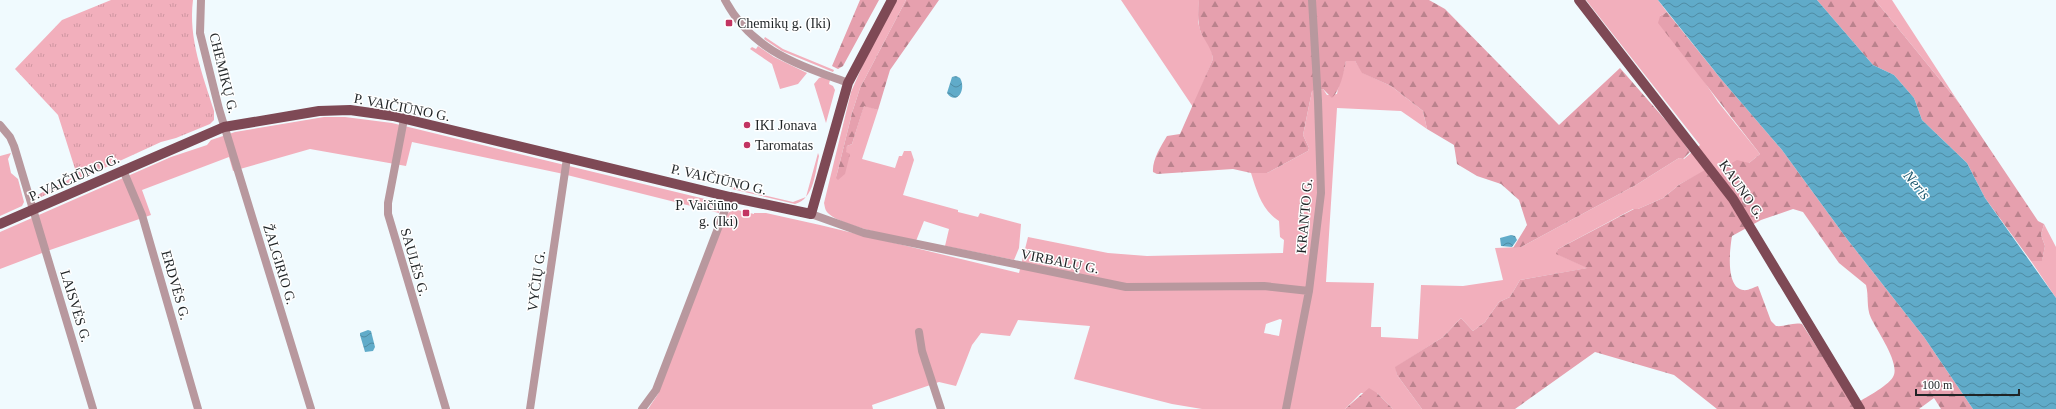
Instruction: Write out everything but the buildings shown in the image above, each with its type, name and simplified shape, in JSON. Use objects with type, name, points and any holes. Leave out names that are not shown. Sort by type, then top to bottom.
[{"type":"main road","points":[[811,214],[848,83],[892,0]]},
{"type":"main road","name":"KAUNO G.","points":[[1579,0],[1733,199],[1860,409]]},
{"type":"main road","name":"P. VAIČIŪNO G.","points":[[0,224],[224,127],[298,113],[335,110],[364,111],[404,119],[730,197],[811,214]]},
{"type":"street","name":"CHEMIKŲ G.","points":[[201,0],[200,33],[224,127]]},
{"type":"street","points":[[725,0],[744,28],[769,49],[792,61],[848,83]]},
{"type":"street","name":"KRANTO G.","points":[[1286,409],[1309,291],[1321,193],[1312,0]]},
{"type":"street","name":"SAULĖS G.","points":[[404,119],[388,203],[388,214],[446,409]]},
{"type":"street","name":"LAISVĖS G.","points":[[0,125],[10,137],[14,146],[93,409]]},
{"type":"street","name":"ŽALGIRIO G.","points":[[224,127],[311,409]]},
{"type":"street","name":"VYČIŲ G.","points":[[530,409],[567,158]]},
{"type":"street","name":"ERDVĖS G.","points":[[123,170],[142,215],[198,409]]},
{"type":"street","points":[[642,409],[656,390],[730,197]]},
{"type":"street","name":"VIRBALŲ G.","points":[[811,214],[864,233],[1126,288],[1264,286],[1309,291]]},
{"type":"street","points":[[919,332],[922,351],[941,409]]},
{"type":"green space","points":[[111,0],[193,0],[192,14],[195,43],[201,70],[214,111],[214,120],[210,124],[176,138],[161,142],[39,198],[36,197],[46,190],[68,180],[76,172],[58,115],[15,69],[62,20]]},
{"type":"green space","points":[[860,0],[879,0],[843,66],[838,69],[832,66]]},
{"type":"green space","points":[[897,0],[906,0],[860,88],[852,113],[836,178],[847,146],[852,144],[864,105],[878,110],[862,159],[895,168],[899,156],[902,156],[904,151],[911,151],[914,160],[903,195],[978,217],[980,213],[1021,224],[1019,248],[1014,260],[945,246],[949,229],[924,221],[916,241],[845,223],[829,214],[826,210],[824,203],[851,92],[868,53]]},
{"type":"green space","points":[[906,0],[939,0],[890,70],[878,110],[864,106],[852,144],[847,146],[846,152],[850,154],[845,174],[838,180],[836,178],[852,113],[860,88]]},
{"type":"green space","points":[[1121,0],[1199,0],[1198,22],[1201,33],[1211,48],[1213,59],[1193,107]]},
{"type":"green space","points":[[1199,0],[1429,0],[1445,9],[1559,125],[1620,68],[1675,131],[1690,152],[1683,159],[1679,158],[1636,185],[1521,247],[1513,248],[1527,225],[1519,200],[1501,184],[1477,176],[1457,164],[1454,145],[1427,129],[1423,111],[1391,86],[1362,73],[1355,61],[1346,61],[1343,76],[1335,95],[1332,98],[1323,89],[1312,91],[1303,135],[1309,148],[1308,151],[1267,173],[1251,173],[1233,169],[1157,174],[1153,172],[1153,167],[1157,153],[1167,136],[1180,134],[1213,59],[1210,48],[1201,33],[1199,25]]},
{"type":"green space","points":[[1586,0],[1658,0],[1667,12],[1660,16],[1718,102],[1760,154],[1749,163],[1714,183],[1705,171],[1680,184],[1663,198],[1638,209],[1633,209],[1558,249],[1557,254],[1588,268],[1520,280],[1510,297],[1499,302],[1485,322],[1473,331],[1461,318],[1443,337],[1396,367],[1397,375],[1422,409],[1393,409],[1377,393],[1361,393],[1345,409],[1202,409],[1172,404],[1074,379],[1090,326],[1018,320],[1010,336],[981,333],[972,345],[956,386],[939,382],[872,405],[873,409],[648,409],[658,394],[726,215],[733,209],[754,214],[766,213],[820,225],[1019,273],[1028,237],[1108,253],[1147,256],[1283,253],[1284,240],[1280,237],[1279,221],[1268,212],[1264,206],[1251,173],[1267,173],[1308,151],[1309,148],[1303,135],[1312,91],[1323,89],[1327,95],[1337,94],[1346,61],[1355,61],[1363,73],[1391,86],[1423,111],[1427,129],[1401,111],[1337,108],[1326,282],[1374,283],[1371,327],[1381,327],[1381,337],[1418,339],[1421,285],[1463,286],[1503,280],[1495,248],[1521,247],[1636,185],[1679,158],[1684,159],[1700,145]],"holes":[[[1280,319],[1282,320],[1279,336],[1264,333],[1266,324]]]},
{"type":"green space","points":[[1817,0],[1875,0],[1959,103],[2038,221],[2044,224],[2041,235],[2045,246],[2042,261],[2031,261],[1985,198],[1967,163],[1922,120],[1914,98],[1894,75],[1873,65]]},
{"type":"green space","points":[[1875,0],[1892,0],[1959,103]]},
{"type":"green space","points":[[1667,12],[1721,79],[1782,150],[1847,239],[1924,337],[1973,409],[1941,409],[1934,398],[1919,409],[1717,409],[1674,375],[1595,352],[1515,409],[1422,409],[1397,375],[1395,367],[1443,337],[1461,318],[1473,331],[1485,322],[1499,302],[1510,297],[1520,280],[1587,268],[1556,254],[1558,249],[1634,209],[1638,209],[1663,198],[1680,184],[1705,170],[1714,183],[1728,165],[1737,160],[1749,163],[1760,154],[1658,23],[1660,16]],"holes":[[[1793,209],[1803,212],[1839,263],[1866,285],[1869,314],[1894,364],[1895,371],[1890,381],[1854,405],[1802,324],[1776,326],[1771,321],[1758,286],[1743,290],[1737,287],[1733,282],[1731,275],[1730,249],[1732,236],[1761,220]]]},
{"type":"green space","points":[[765,37],[783,49],[834,70],[833,72],[782,51],[764,39]]},
{"type":"green space","points":[[758,46],[774,57],[807,73],[798,84],[780,89],[772,64],[750,49],[752,47],[756,49]]},
{"type":"green space","points":[[822,77],[830,80],[829,84],[833,86],[835,90],[826,123],[814,84],[819,78]]},
{"type":"green space","points":[[324,117],[345,117],[392,123],[705,199],[718,205],[720,208],[719,213],[559,173],[412,142],[406,166],[310,149],[233,171],[229,157],[142,190],[151,215],[0,269],[0,232],[171,157],[207,145],[211,140],[235,132]]},
{"type":"green space","points":[[11,153],[8,159],[11,173],[18,179],[24,202],[22,206],[0,216],[0,156]]},
{"type":"green space","points":[[818,153],[819,156],[815,177],[806,197]]},
{"type":"green space","points":[[728,184],[741,190],[793,202],[806,197],[795,204],[732,189],[728,186]]},
{"type":"green space","points":[[2044,224],[2056,247],[2056,298],[2031,261],[2042,260],[2045,246],[2041,235]]},
{"type":"green space","points":[[1369,388],[1377,393],[1393,409],[1345,409]]},
{"type":"water","name":"Neris","points":[[1658,0],[1817,0],[1873,65],[1894,75],[1914,98],[1922,120],[1967,163],[1985,198],[2056,298],[2056,409],[1973,409],[1924,337],[1847,239],[1782,150],[1721,79]]},
{"type":"water","points":[[956,76],[960,78],[962,87],[960,95],[954,98],[950,97],[947,93],[952,77]]},
{"type":"water","points":[[1511,235],[1515,236],[1517,240],[1512,247],[1501,246],[1500,238]]},
{"type":"water","points":[[368,330],[371,331],[375,347],[373,351],[365,352],[360,333]]},
{"type":"place","name":"Chemikų g. (Iki)","points":[[729,23]]},
{"type":"place","name":"IKI Jonava","points":[[747,125]]},
{"type":"place","name":"Taromatas","points":[[747,145]]},
{"type":"place","name":"P. Vaičiūno g. (Iki)","points":[[746,213]]}]
